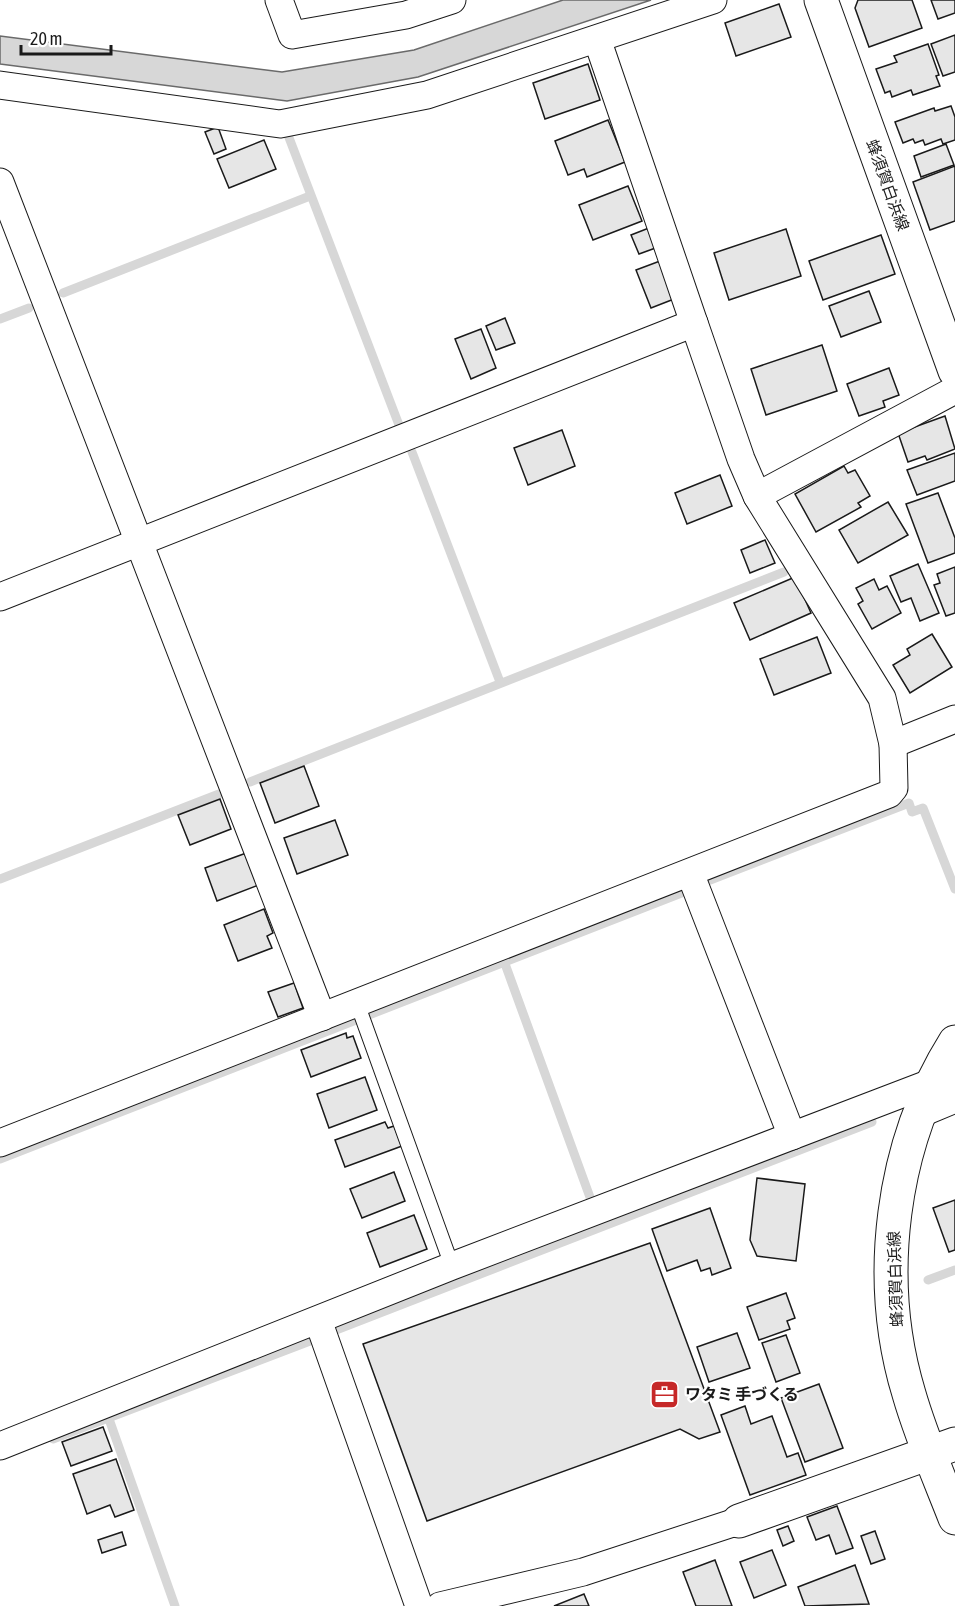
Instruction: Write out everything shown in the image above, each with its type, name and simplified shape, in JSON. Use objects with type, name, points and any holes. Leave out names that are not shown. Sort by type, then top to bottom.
[{"type":"main road","name":"蜂須賀白浜線","points":[[821,0],[955,371]]},
{"type":"main road","name":"蜂須賀白浜線","points":[[955,1042],[948,1085],[919,1114],[904,1161],[893,1220],[892,1277],[899,1354],[908,1394],[942,1448],[955,1518]]},
{"type":"main road","points":[[739,1521],[942,1448]]},
{"type":"street","points":[[279,0],[292,35],[406,15],[452,0]]},
{"type":"street","points":[[0,85],[280,124],[427,95],[713,0]]},
{"type":"street","points":[[0,1143],[322,1017],[361,1013],[690,873],[889,794],[894,788],[892,744],[882,698],[757,496],[741,459],[597,39]]},
{"type":"street","points":[[0,182],[322,1017]]},
{"type":"street","points":[[0,597],[694,323]]},
{"type":"street","points":[[757,496],[955,390]]},
{"type":"street","points":[[892,744],[955,719]]},
{"type":"street","points":[[690,873],[792,1136]]},
{"type":"street","points":[[0,1446],[452,1266],[792,1136],[948,1085]]},
{"type":"street","points":[[318,1320],[419,1606]]},
{"type":"street","points":[[447,1605],[583,1572],[739,1521]]},
{"type":"lane","points":[[361,1013],[452,1266]]},
{"type":"shaded area","points":[[563,0],[651,0],[418,77],[287,101],[0,64],[0,36],[282,72],[414,50]]},
{"type":"building","points":[[858,0],[912,0],[922,28],[869,47],[855,8]]},
{"type":"building","points":[[931,0],[955,0],[955,13],[938,19]]},
{"type":"building","points":[[779,4],[791,37],[736,56],[725,23]]},
{"type":"building","points":[[955,35],[955,72],[943,76],[931,44]]},
{"type":"building","points":[[928,44],[939,75],[936,76],[940,86],[913,95],[911,90],[892,97],[890,91],[885,93],[876,69],[897,62],[894,56]]},
{"type":"building","points":[[588,64],[600,100],[545,119],[533,83]]},
{"type":"building","points":[[951,106],[955,117],[955,140],[943,144],[941,139],[925,145],[923,140],[915,143],[913,139],[903,143],[895,122],[934,108],[935,111]]},
{"type":"building","points":[[608,120],[625,162],[587,177],[584,169],[568,175],[555,141]]},
{"type":"building","points":[[218,127],[226,149],[214,154],[205,132]]},
{"type":"building","points":[[264,140],[276,169],[229,188],[217,159]]},
{"type":"building","points":[[946,144],[954,165],[921,177],[914,156]]},
{"type":"building","points":[[955,166],[955,221],[930,230],[913,182]]},
{"type":"building","points":[[628,186],[642,221],[593,240],[579,205]]},
{"type":"building","points":[[654,226],[661,246],[639,254],[631,235]]},
{"type":"building","points":[[786,229],[801,276],[729,300],[714,253]]},
{"type":"building","points":[[881,235],[895,274],[823,300],[809,261]]},
{"type":"building","points":[[660,261],[674,299],[651,308],[636,270]]},
{"type":"building","points":[[869,291],[881,322],[841,337],[829,306]]},
{"type":"building","points":[[505,318],[515,343],[496,350],[486,326]]},
{"type":"building","points":[[481,329],[496,368],[471,379],[455,339]]},
{"type":"building","points":[[822,345],[837,391],[766,415],[751,369]]},
{"type":"building","points":[[889,368],[899,395],[883,401],[885,407],[859,416],[847,384]]},
{"type":"building","points":[[945,416],[955,449],[927,460],[925,456],[908,462],[898,433]]},
{"type":"building","points":[[562,430],[575,466],[528,485],[514,448]]},
{"type":"building","points":[[955,453],[955,481],[917,495],[907,470]]},
{"type":"building","points":[[844,466],[848,473],[855,470],[870,496],[858,503],[861,507],[816,532],[795,494]]},
{"type":"building","points":[[720,475],[732,506],[687,524],[675,493]]},
{"type":"building","points":[[938,493],[955,538],[955,553],[928,563],[906,504]]},
{"type":"building","points":[[888,502],[908,535],[858,563],[839,530]]},
{"type":"building","points":[[765,540],[775,563],[750,573],[741,550]]},
{"type":"building","points":[[918,564],[939,613],[920,621],[911,598],[901,602],[890,576]]},
{"type":"building","points":[[955,567],[955,613],[946,616],[934,585],[940,583],[937,574]]},
{"type":"building","points":[[795,577],[811,613],[750,640],[734,603]]},
{"type":"building","points":[[874,579],[879,590],[887,586],[901,613],[872,629],[858,604],[863,601],[856,588]]},
{"type":"building","points":[[932,634],[952,667],[910,693],[893,665],[910,655],[907,649]]},
{"type":"building","points":[[817,637],[831,673],[774,695],[760,659]]},
{"type":"building","points":[[304,766],[319,806],[275,823],[260,783]]},
{"type":"building","points":[[220,799],[231,829],[190,845],[178,815]]},
{"type":"building","points":[[335,820],[348,855],[297,874],[284,838]]},
{"type":"building","points":[[249,852],[261,884],[217,901],[205,868]]},
{"type":"building","points":[[264,909],[273,933],[267,936],[272,948],[238,961],[224,925]]},
{"type":"building","points":[[294,983],[303,1008],[278,1017],[268,992]]},
{"type":"building","points":[[346,1033],[347,1038],[353,1036],[361,1058],[311,1077],[301,1050]]},
{"type":"building","points":[[365,1077],[377,1110],[329,1128],[317,1094]]},
{"type":"building","points":[[385,1122],[388,1128],[394,1126],[402,1146],[345,1167],[335,1140]]},
{"type":"building","points":[[394,1172],[405,1201],[362,1218],[350,1189]]},
{"type":"building","points":[[757,1178],[805,1184],[796,1261],[757,1256],[750,1240]]},
{"type":"building","points":[[955,1200],[955,1250],[949,1252],[933,1208]]},
{"type":"building","points":[[710,1208],[731,1268],[712,1275],[710,1268],[701,1271],[697,1260],[667,1271],[652,1229]]},
{"type":"building","points":[[414,1215],[427,1249],[380,1267],[367,1233]]},
{"type":"building","points":[[650,1243],[720,1432],[699,1439],[680,1429],[427,1521],[363,1344]]},
{"type":"building","points":[[786,1293],[795,1318],[787,1321],[790,1329],[759,1340],[747,1307]]},
{"type":"building","points":[[737,1333],[750,1368],[709,1382],[697,1347]]},
{"type":"building","points":[[786,1335],[800,1373],[776,1382],[762,1343]]},
{"type":"building","points":[[819,1384],[843,1448],[805,1462],[781,1398]]},
{"type":"building","points":[[745,1406],[751,1424],[772,1416],[787,1457],[798,1453],[806,1475],[750,1495],[721,1415]]},
{"type":"building","points":[[103,1427],[112,1451],[71,1466],[62,1442]]},
{"type":"building","points":[[116,1459],[134,1510],[115,1517],[110,1505],[87,1514],[73,1474]]},
{"type":"building","points":[[837,1506],[853,1548],[836,1554],[829,1535],[816,1540],[807,1517]]},
{"type":"building","points":[[788,1526],[794,1541],[783,1546],[777,1530]]},
{"type":"building","points":[[875,1531],[885,1559],[871,1564],[861,1536]]},
{"type":"building","points":[[122,1532],[126,1545],[102,1553],[98,1540]]},
{"type":"building","points":[[772,1550],[786,1585],[754,1598],[740,1562]]},
{"type":"building","points":[[715,1560],[732,1606],[696,1606],[683,1572]]},
{"type":"building","points":[[855,1565],[869,1604],[805,1606],[798,1587]]},
{"type":"building","points":[[584,1594],[589,1606],[554,1606]]},
{"type":"waterway","points":[[288,135],[399,425]]},
{"type":"waterway","points":[[63,293],[310,196]]},
{"type":"waterway","points":[[0,319],[29,308]]},
{"type":"waterway","points":[[412,452],[500,682]]},
{"type":"waterway","points":[[250,782],[784,572]]},
{"type":"waterway","points":[[0,879],[219,794]]},
{"type":"waterway","points":[[705,882],[909,803],[912,812],[923,808],[955,889]]},
{"type":"waterway","points":[[0,1159],[684,892]]},
{"type":"waterway","points":[[504,961],[591,1200]]},
{"type":"waterway","points":[[336,1330],[872,1122]]},
{"type":"waterway","points":[[928,1280],[955,1270]]},
{"type":"waterway","points":[[53,1439],[310,1341]]},
{"type":"waterway","points":[[109,1419],[175,1606]]},
{"type":"place","name":"ワタミ 手づくる","points":[[664,1394]]}]
